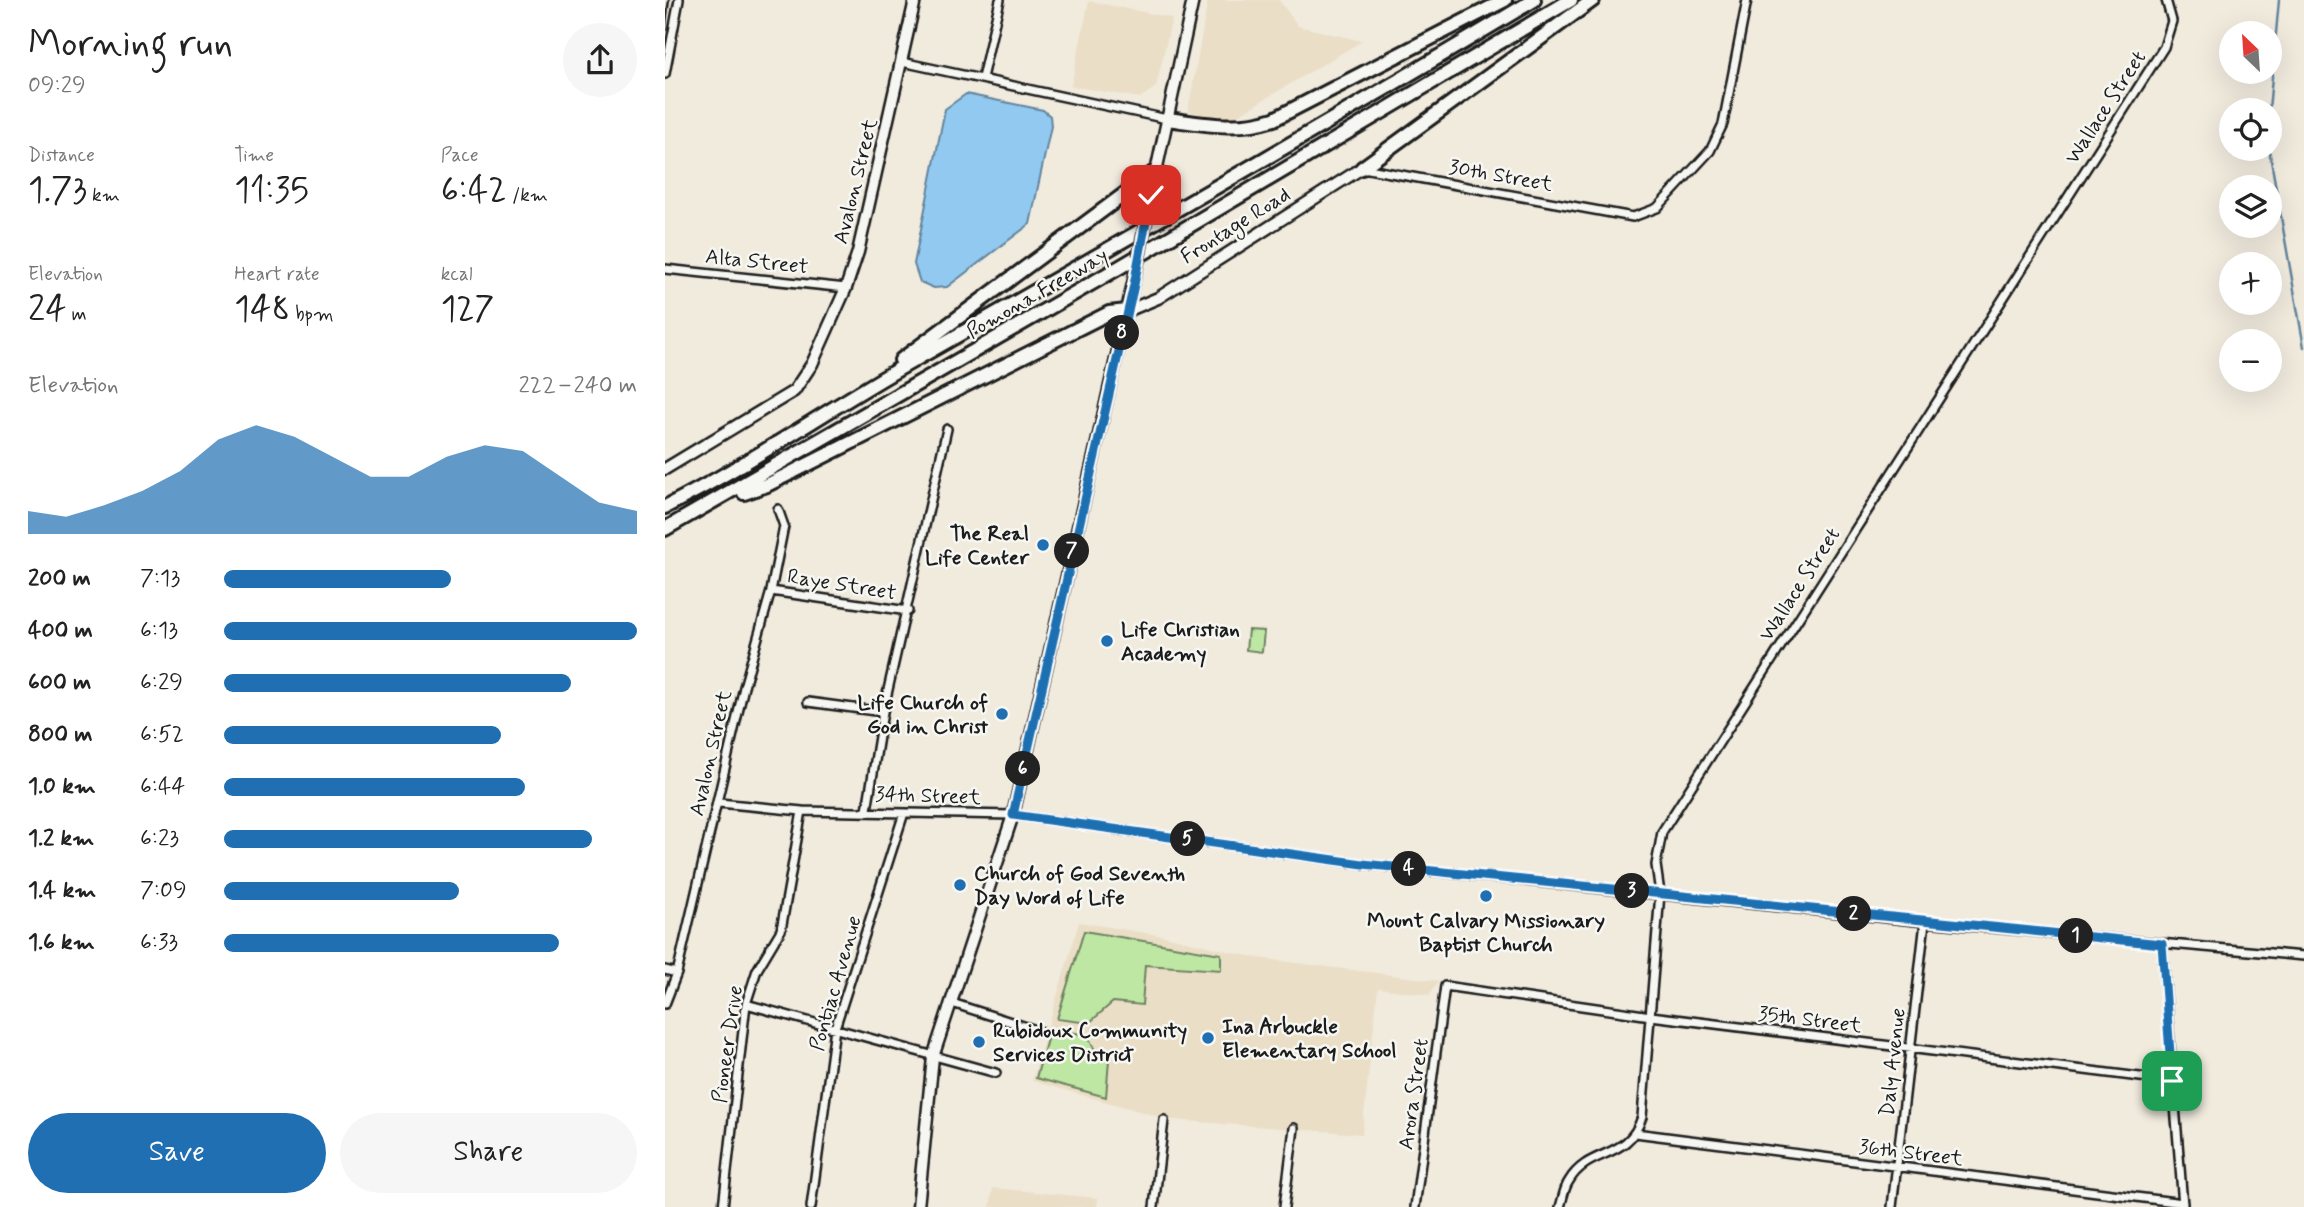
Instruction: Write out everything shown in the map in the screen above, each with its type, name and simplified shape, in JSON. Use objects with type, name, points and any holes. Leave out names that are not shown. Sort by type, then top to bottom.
[{"type":"highway","points":[[1167,119],[1230,128],[1252,126],[1274,119],[1505,0]]},
{"type":"highway","name":"Pomona Freeway","points":[[665,507],[729,475],[820,415],[1534,0]]},
{"type":"highway","name":"Pomona Freeway","points":[[665,529],[718,502],[1571,0]]},
{"type":"highway","points":[[1362,167],[1593,0]]},
{"type":"highway","points":[[820,415],[914,351],[1157,170]]},
{"type":"highway","points":[[718,502],[767,485],[1109,313],[1127,311]]},
{"type":"main road","name":"Avalon Street","points":[[665,469],[794,391],[812,364],[846,288],[873,196],[915,0]]},
{"type":"main road","points":[[918,1207],[933,1057],[1013,815],[1134,285],[1193,0]]},
{"type":"main road","name":"Frontage Road","points":[[1127,311],[1158,298],[1362,167]]},
{"type":"street","points":[[665,74],[679,0]]},
{"type":"street","points":[[982,78],[999,0]]},
{"type":"street","name":"30th Street","points":[[1362,167],[1633,217],[1657,208],[1710,150],[1723,124],[1747,0]]},
{"type":"street","name":"Wallace Street","points":[[1636,1133],[1641,1117],[1651,1016],[1660,893],[1656,865],[1667,823],[2164,47],[2172,21],[2167,0]]},
{"type":"street","points":[[902,62],[1167,119]]},
{"type":"street","name":"Alta Street","points":[[665,269],[846,288]]},
{"type":"street","points":[[867,810],[883,712],[908,611],[947,429]]},
{"type":"street","name":"Avalon Street","points":[[665,1004],[677,973],[719,803],[744,687],[771,591],[784,526],[778,509]]},
{"type":"street","name":"Raye Street","points":[[771,591],[908,611]]},
{"type":"street","points":[[808,702],[883,712]]},
{"type":"street","name":"34th Street","points":[[719,803],[802,811],[867,810],[1013,815],[1363,864],[1925,922],[2304,956]]},
{"type":"street","name":"Pioneer Drive","points":[[723,1207],[746,1004],[757,970],[781,930],[802,811]]},
{"type":"street","name":"Pontiac Avenue","points":[[811,1207],[835,1028],[904,813]]},
{"type":"street","name":"Daly Avenue","points":[[1892,1207],[1925,922]]},
{"type":"street","points":[[2162,944],[2183,1205]]},
{"type":"street","points":[[665,970],[677,973]]},
{"type":"street","name":"35th Street","points":[[1445,986],[1651,1016],[2172,1081]]},
{"type":"street","name":"Arora Street","points":[[1415,1207],[1445,986]]},
{"type":"street","points":[[952,1003],[1042,1032]]},
{"type":"street","points":[[746,1004],[996,1073]]},
{"type":"street","points":[[1154,1207],[1164,1120]]},
{"type":"street","points":[[1284,1207],[1294,1128]]},
{"type":"street","points":[[1560,1207],[1568,1183],[1579,1169],[1619,1150],[1636,1133]]},
{"type":"street","name":"36th Street","points":[[1636,1133],[2183,1205]]},
{"type":"shaded area","points":[[1208,0],[1279,0],[1298,26],[1362,41],[1228,121],[1188,111]]},
{"type":"shaded area","points":[[1089,1],[1172,18],[1156,87],[1140,98],[1071,86]]},
{"type":"shaded area","name":"Ina Arbuckle Elementary School","points":[[1079,922],[1164,936],[1258,958],[1439,981],[1429,995],[1378,988],[1362,1134],[1171,1120],[1032,1081]]},
{"type":"shaded area","points":[[993,1188],[1098,1198],[1097,1207],[990,1207]]},
{"type":"green space","points":[[1248,630],[1264,631],[1262,652],[1246,650]]},
{"type":"green space","points":[[1084,931],[1221,954],[1221,970],[1145,965],[1142,1005],[1113,1002],[1089,1023],[1057,1019]]},
{"type":"green space","points":[[1050,1029],[1087,1035],[1097,1054],[1109,1060],[1106,1097],[1036,1078]]},
{"type":"water","points":[[966,94],[1043,110],[1050,116],[1051,126],[1030,224],[947,287],[934,288],[920,282],[914,264],[945,109]]},
{"type":"waterway","points":[[2270,98],[2279,0]]},
{"type":"waterway","points":[[2271,161],[2304,347]]},
{"type":"railway","points":[[665,31],[669,0]]},
{"type":"place","name":"The Real Life Center","points":[[1043,545]]},
{"type":"place","name":"Life Christian Academy","points":[[1107,641]]},
{"type":"place","name":"Life Church of God in Christ","points":[[1002,714]]},
{"type":"place","name":"Church of God Seventh Day Word of Life","points":[[960,885]]},
{"type":"place","name":"Mount Calvary Missionary Baptist Church","points":[[1486,896]]},
{"type":"place","name":"Ina Arbuckle Elementary School","points":[[1208,1038]]},
{"type":"place","name":"Rubidoux Community Services District","points":[[979,1042]]},
{"type":"route","points":[[1151,195],[1134,285],[1013,815],[1363,864],[2162,944],[2172,1081]]}]
